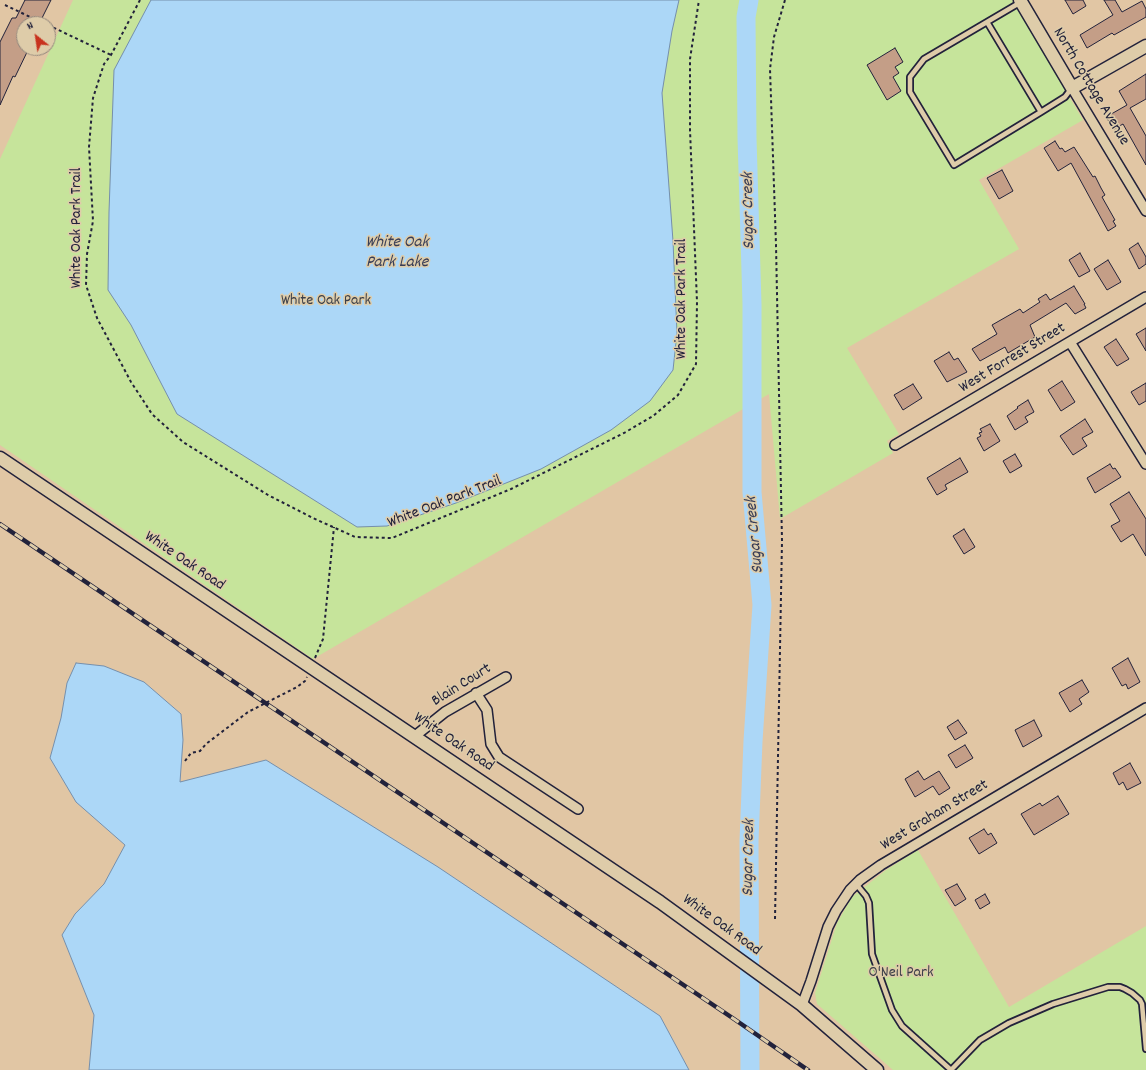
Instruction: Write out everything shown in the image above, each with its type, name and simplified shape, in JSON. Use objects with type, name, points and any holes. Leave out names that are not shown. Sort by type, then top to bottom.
[{"type":"street","name":"North Cottage Avenue","points":[[1020,1],[1146,211]]},
{"type":"street","points":[[1072,88],[1146,46]]},
{"type":"street","name":"West Forrest Street","points":[[895,445],[1146,297]]},
{"type":"street","points":[[1070,342],[1146,464]]},
{"type":"street","name":"White Oak Road","points":[[0,458],[648,894],[802,1005],[877,1070]]},
{"type":"street","name":"Blain Court","points":[[415,736],[445,712],[506,677]]},
{"type":"street","points":[[476,693],[487,710],[491,744],[499,757],[578,809]]},
{"type":"street","name":"West Graham Street","points":[[802,1005],[812,981],[828,927],[836,911],[850,890],[856,884],[882,865],[1146,708]]},
{"type":"lane","points":[[1020,1],[924,59],[910,77],[910,92],[916,104],[954,165],[1065,97],[1072,88]]},
{"type":"lane","points":[[987,22],[1041,112]]},
{"type":"lane","points":[[856,884],[866,896],[869,904],[872,954],[892,1010],[902,1026],[951,1070],[970,1048],[986,1035],[1009,1023],[1053,1004],[1108,987],[1120,987],[1132,993],[1146,1008]]},
{"type":"lane","points":[[1142,1004],[1146,1049]]},
{"type":"path","name":"White Oak Park Trail","points":[[140,0],[111,55],[104,64],[93,98],[89,147],[92,221],[87,254],[86,285],[96,318],[131,382],[152,414],[182,442],[268,495],[313,518],[355,537],[392,538],[511,489],[624,433],[653,416],[678,395],[696,364],[698,302],[690,130],[690,59],[699,0]]},
{"type":"path","points":[[775,919],[782,541],[776,245],[770,70],[774,37],[785,0]]},
{"type":"path","points":[[5,4],[29,16]]},
{"type":"path","points":[[56,29],[111,55]]},
{"type":"path","points":[[184,761],[191,753],[200,751],[206,744],[248,712],[297,687],[305,681],[323,639],[334,527]]},
{"type":"green space","name":"White Oak Park","points":[[73,0],[1012,0],[1083,120],[979,180],[1019,249],[847,348],[899,434],[887,441],[893,453],[780,519],[769,394],[313,659],[0,445],[0,159],[47,56],[56,56],[56,37]]},
{"type":"green space","name":"O'Neil Park","points":[[918,850],[1009,1007],[1146,926],[1146,1070],[893,1070],[817,1004],[815,993],[837,923],[852,897],[886,870]]},
{"type":"water","name":"White Oak Park Lake","points":[[151,0],[679,0],[672,31],[662,93],[673,241],[677,333],[673,370],[650,401],[611,430],[541,469],[456,503],[387,526],[357,527],[177,414],[131,325],[108,290],[114,70]]},
{"type":"water","points":[[76,663],[104,666],[144,682],[181,714],[183,740],[180,782],[266,760],[438,867],[660,1016],[689,1070],[89,1070],[94,1015],[62,935],[75,914],[104,884],[125,845],[76,802],[50,758],[61,718],[67,683]]},
{"type":"building","points":[[25,0],[51,0],[43,16],[17,16]]},
{"type":"building","points":[[1065,0],[1083,0],[1086,6],[1073,14]]},
{"type":"building","points":[[1104,0],[1115,0],[1122,12],[1142,1],[1146,9],[1146,17],[1114,35],[1112,33],[1087,48],[1080,35],[1113,15]]},
{"type":"building","points":[[12,18],[16,18],[16,56],[25,56],[15,77],[13,76],[0,105],[0,42]]},
{"type":"building","points":[[895,48],[903,62],[895,67],[899,73],[893,77],[901,91],[887,100],[867,65]]},
{"type":"building","points":[[1146,74],[1146,99],[1130,108],[1146,136],[1146,165],[1123,124],[1114,129],[1106,117],[1127,105],[1119,91]]},
{"type":"building","points":[[1055,141],[1060,149],[1062,148],[1065,152],[1074,147],[1093,177],[1095,176],[1105,195],[1102,197],[1115,220],[1113,221],[1116,226],[1108,231],[1071,163],[1058,171],[1044,148]]},
{"type":"building","points":[[1002,170],[1013,191],[999,199],[987,178]]},
{"type":"building","points":[[1138,243],[1146,257],[1146,264],[1139,269],[1129,249]]},
{"type":"building","points":[[1080,253],[1090,271],[1079,277],[1069,260]]},
{"type":"building","points":[[1108,260],[1121,282],[1107,290],[1094,269]]},
{"type":"building","points":[[1074,286],[1086,308],[1075,314],[1066,303],[1030,325],[1035,337],[1008,353],[1005,347],[980,361],[972,349],[997,334],[992,325],[1020,309],[1023,313],[1040,302],[1038,299],[1046,294],[1050,300]]},
{"type":"building","points":[[1146,328],[1146,351],[1136,334]]},
{"type":"building","points":[[1116,339],[1129,359],[1117,366],[1104,347]]},
{"type":"building","points":[[949,352],[954,360],[958,358],[967,372],[947,382],[934,361]]},
{"type":"building","points":[[1062,381],[1075,402],[1061,411],[1048,390]]},
{"type":"building","points":[[1146,383],[1146,401],[1139,405],[1131,392]]},
{"type":"building","points":[[913,384],[922,398],[903,410],[894,395]]},
{"type":"building","points":[[1028,400],[1034,412],[1025,417],[1028,422],[1015,430],[1007,416]]},
{"type":"building","points":[[1085,419],[1093,432],[1082,438],[1087,446],[1073,455],[1060,436]]},
{"type":"building","points":[[990,424],[1000,441],[984,451],[977,438],[981,436],[979,433],[982,432],[980,429]]},
{"type":"building","points":[[1015,454],[1022,466],[1010,473],[1003,461]]},
{"type":"building","points":[[960,458],[968,472],[945,485],[947,489],[937,495],[927,478]]},
{"type":"building","points":[[1110,464],[1113,469],[1115,468],[1121,477],[1095,493],[1087,478]]},
{"type":"building","points":[[1129,492],[1146,519],[1146,556],[1133,534],[1121,542],[1111,526],[1120,521],[1110,504]]},
{"type":"building","points":[[964,529],[975,547],[964,554],[953,536]]},
{"type":"building","points":[[1128,658],[1140,682],[1128,689],[1126,684],[1122,686],[1112,668]]},
{"type":"building","points":[[1082,680],[1089,692],[1079,699],[1082,704],[1070,712],[1059,693]]},
{"type":"building","points":[[958,720],[967,733],[955,740],[947,727]]},
{"type":"building","points":[[1034,720],[1042,736],[1023,747],[1015,730]]},
{"type":"building","points":[[965,745],[973,758],[956,768],[948,755]]},
{"type":"building","points":[[1130,763],[1141,783],[1127,790],[1123,782],[1119,785],[1113,773]]},
{"type":"building","points":[[918,771],[924,780],[939,771],[950,788],[939,795],[933,786],[915,797],[905,779]]},
{"type":"building","points":[[1058,796],[1069,814],[1034,835],[1021,814],[1040,803],[1042,806]]},
{"type":"building","points":[[984,829],[988,835],[991,833],[997,843],[979,854],[969,838]]},
{"type":"building","points":[[957,884],[966,899],[955,906],[945,890]]},
{"type":"building","points":[[985,894],[990,903],[980,909],[975,900]]},
{"type":"waterway","name":"Sugar Creek","points":[[749,0],[746,17],[747,138],[752,304],[752,492],[762,605],[753,741],[749,841],[750,1070]]},
{"type":"railway","points":[[0,524],[808,1070]]}]
